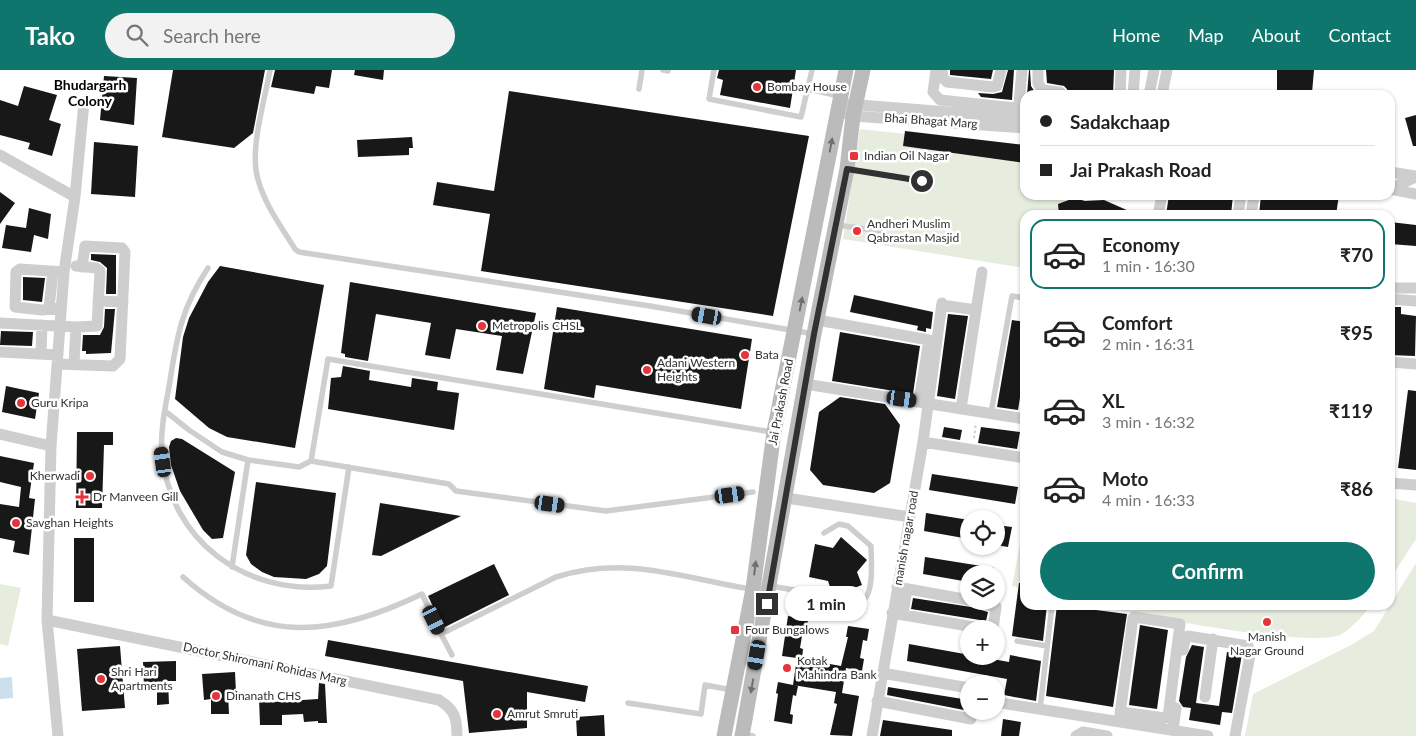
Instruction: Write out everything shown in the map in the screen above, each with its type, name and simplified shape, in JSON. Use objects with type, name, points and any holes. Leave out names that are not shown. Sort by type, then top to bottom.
[{"type":"main road","name":"Jai Prakash Road","points":[[724,736],[753,589],[774,432],[796,331],[846,70]]},
{"type":"main road","name":"Jai Prakash Road","points":[[746,735],[815,327],[837,225],[847,169],[854,111],[863,70]]},
{"type":"street","points":[[936,70],[934,92],[940,100],[1020,118]]},
{"type":"street","points":[[942,70],[943,78],[947,82],[993,87],[999,83],[1001,70]]},
{"type":"street","points":[[1022,70],[1022,90]]},
{"type":"street","points":[[1038,70],[1038,84],[1042,90]]},
{"type":"street","points":[[1120,90],[1121,70]]},
{"type":"street","points":[[1133,90],[1135,70]]},
{"type":"street","points":[[1150,90],[1154,70]]},
{"type":"street","points":[[1163,90],[1167,70]]},
{"type":"street","points":[[58,736],[47,620],[51,446],[59,327],[55,308],[60,270],[75,198],[84,102]]},
{"type":"street","points":[[840,103],[854,111],[1020,118]]},
{"type":"street","points":[[0,155],[75,198]]},
{"type":"street","points":[[1395,173],[1416,177]]},
{"type":"street","points":[[1395,187],[1416,177]]},
{"type":"street","points":[[1395,190],[1416,194]]},
{"type":"street","points":[[0,352],[40,354],[74,364],[113,366],[119,362],[124,249],[85,246],[82,267]]},
{"type":"street","points":[[0,323],[59,327],[97,326],[100,271],[96,268],[82,267],[60,270],[20,268],[16,272],[15,307],[42,310],[55,308]]},
{"type":"street","points":[[961,408],[982,272]]},
{"type":"street","points":[[1395,288],[1416,288]]},
{"type":"street","points":[[1395,299],[1416,301]]},
{"type":"street","points":[[98,301],[123,302]]},
{"type":"street","points":[[926,399],[936,358],[944,304],[976,310]]},
{"type":"street","points":[[40,354],[42,325]]},
{"type":"street","points":[[74,364],[76,327]]},
{"type":"street","points":[[815,327],[929,340],[926,399]]},
{"type":"street","points":[[1395,362],[1416,364]]},
{"type":"street","points":[[805,384],[926,399],[961,408],[1020,418]]},
{"type":"street","name":"manish nagar road","points":[[872,736],[882,673],[902,588],[910,517],[923,442],[926,399]]},
{"type":"street","points":[[0,434],[51,446]]},
{"type":"street","points":[[923,442],[1020,457]]},
{"type":"street","points":[[1395,484],[1416,486]]},
{"type":"street","name":"manish nagar road","points":[[786,498],[910,517]]},
{"type":"street","points":[[902,588],[960,598]]},
{"type":"street","points":[[897,614],[960,625]]},
{"type":"street","points":[[1005,703],[1040,709],[1120,716],[1165,718],[1168,716],[1180,624],[1134,617],[1120,716]]},
{"type":"street","name":"Doctor Shiromani Rohidas Marg","points":[[47,620],[439,700],[449,706],[456,716],[457,736]]},
{"type":"street","points":[[1173,730],[1185,638],[1188,636],[1245,644],[1250,652],[1235,736]]},
{"type":"street","points":[[1205,696],[1213,640]]},
{"type":"street","points":[[882,673],[960,686]]},
{"type":"street","points":[[877,701],[960,717]]},
{"type":"street","points":[[1120,716],[1173,730],[1208,736]]},
{"type":"street","points":[[1076,736],[1083,732],[1107,736]]},
{"type":"lane","points":[[270,70],[256,148],[256,169],[271,209],[295,250],[340,259],[650,306],[796,331],[815,327]]},
{"type":"lane","points":[[639,89],[642,70]]},
{"type":"lane","points":[[714,70],[709,99],[801,117],[812,70]]},
{"type":"lane","points":[[808,90],[840,103]]},
{"type":"lane","points":[[847,169],[922,181]]},
{"type":"lane","points":[[837,225],[880,230]]},
{"type":"lane","points":[[208,268],[194,289],[177,333],[165,411],[162,451],[171,493],[180,513],[205,546],[232,567],[258,580],[274,584],[311,588],[331,586],[348,467]]},
{"type":"lane","points":[[992,414],[1012,296],[1020,297]]},
{"type":"lane","points":[[311,461],[328,359],[774,432]]},
{"type":"lane","points":[[165,411],[222,452],[248,460],[299,467],[311,461],[449,484],[456,491],[606,511],[754,492]]},
{"type":"lane","points":[[232,567],[248,460]]},
{"type":"lane","points":[[770,586],[825,595],[834,606],[861,602],[871,588],[871,546],[848,526],[838,524],[824,533]]},
{"type":"lane","points":[[441,634],[556,578],[594,568],[651,569],[753,589]]},
{"type":"lane","points":[[183,576],[213,601],[243,616],[260,622],[296,627],[329,626],[366,618],[422,594],[452,655]]},
{"type":"lane","points":[[1040,709],[1051,610]]},
{"type":"lane","points":[[1017,641],[1047,646]]},
{"type":"lane","points":[[628,703],[701,714],[705,686],[734,690]]},
{"type":"path","points":[[972,451],[977,421],[979,421]]},
{"type":"shaded area","points":[[860,129],[1020,146],[1020,200],[1064,200],[1064,210],[1020,210],[1020,267],[843,239]]},
{"type":"shaded area","points":[[1395,499],[1416,503],[1416,539],[1395,571]]},
{"type":"shaded area","points":[[1020,544],[1020,588],[1012,586]]},
{"type":"shaded area","points":[[1416,563],[1416,736],[1245,736],[1253,694],[1351,645],[1374,631],[1387,610],[1395,610],[1395,597]]},
{"type":"shaded area","points":[[0,584],[21,588],[8,646],[0,644]]},
{"type":"shaded area","name":"Manish Nagar Ground","points":[[1117,610],[1368,610],[1342,634],[1325,638],[1262,634]]},
{"type":"water","points":[[12,677],[13,698],[0,699],[0,678]]},
{"type":"building","points":[[173,70],[265,70],[253,133],[234,148],[162,137]]},
{"type":"building","points":[[275,70],[332,70],[329,88],[316,86],[314,94],[271,87]]},
{"type":"building","points":[[355,70],[384,70],[383,80],[354,75]]},
{"type":"building","name":"Bombay House","points":[[719,70],[796,70],[790,108],[720,95],[723,80],[717,78]]},
{"type":"building","points":[[950,70],[993,70],[991,79],[950,75]]},
{"type":"building","points":[[1008,70],[1014,70],[1012,100],[981,97],[978,93],[993,94],[1002,92]]},
{"type":"building","points":[[1030,70],[1031,86],[1034,90],[1027,90]]},
{"type":"building","points":[[1046,70],[1114,70],[1113,90],[1067,90],[1064,86],[1047,83]]},
{"type":"building","points":[[1277,70],[1314,70],[1312,90],[1277,90]]},
{"type":"building","points":[[104,76],[137,78],[134,125],[100,120]]},
{"type":"building","points":[[24,86],[57,95],[49,120],[61,124],[52,156],[28,149],[30,143],[0,135],[0,100],[18,106]]},
{"type":"building","points":[[509,91],[809,136],[773,316],[481,271],[490,214],[433,205],[437,182],[494,191]]},
{"type":"building","points":[[1416,115],[1416,146],[1413,146],[1405,118]]},
{"type":"building","points":[[905,131],[1020,144],[1020,162],[903,146]]},
{"type":"building","points":[[412,137],[413,148],[409,148],[409,155],[358,157],[357,140]]},
{"type":"building","points":[[94,142],[138,146],[135,197],[91,194]]},
{"type":"building","points":[[0,192],[15,203],[0,224]]},
{"type":"building","points":[[1069,200],[1104,200],[1127,210],[1059,210],[1058,204]]},
{"type":"building","points":[[1168,200],[1232,200],[1232,210],[1167,210]]},
{"type":"building","points":[[1260,200],[1338,200],[1337,210],[1260,210]]},
{"type":"building","points":[[29,208],[51,214],[48,239],[34,235],[31,252],[2,248],[6,225],[26,228]]},
{"type":"building","points":[[1395,223],[1416,225],[1416,246],[1395,244]]},
{"type":"building","points":[[91,254],[116,255],[116,294],[106,294],[107,268],[100,262],[91,260]]},
{"type":"building","points":[[220,266],[324,285],[295,448],[227,437],[209,428],[175,399],[183,337],[189,318],[208,282]]},
{"type":"building","points":[[23,277],[45,278],[42,302],[23,300]]},
{"type":"building","name":"Metropolis CHSL","points":[[350,282],[536,313],[523,374],[496,370],[502,336],[456,329],[450,359],[425,355],[431,323],[376,314],[368,361],[345,357],[345,354],[341,353]]},
{"type":"building","points":[[854,295],[933,312],[931,329],[926,328],[926,332],[917,330],[918,326],[850,312]]},
{"type":"building","name":"Adani Western Heights","points":[[557,307],[752,339],[741,409],[596,385],[594,398],[544,389]]},
{"type":"building","points":[[1395,307],[1401,307],[1401,314],[1416,316],[1415,356],[1395,355]]},
{"type":"building","points":[[105,309],[115,309],[111,353],[86,354],[86,351],[82,351],[83,335],[100,335],[104,327]]},
{"type":"building","points":[[948,314],[968,316],[955,399],[937,396]]},
{"type":"building","points":[[1012,320],[1020,321],[1020,398],[1018,410],[997,407]]},
{"type":"building","points":[[1,331],[33,332],[32,346],[0,345]]},
{"type":"building","points":[[840,332],[920,346],[913,394],[832,381]]},
{"type":"building","points":[[343,366],[370,371],[369,380],[411,387],[412,378],[438,382],[437,390],[459,393],[454,430],[328,409],[331,378],[341,377]]},
{"type":"building","name":"Guru Kripa","points":[[6,386],[39,393],[35,419],[2,412]]},
{"type":"building","points":[[1408,390],[1416,391],[1416,470],[1398,468]]},
{"type":"building","points":[[840,397],[885,404],[900,425],[890,483],[874,493],[823,485],[810,470],[819,412]]},
{"type":"building","points":[[944,427],[962,430],[960,440],[942,437]]},
{"type":"building","points":[[981,427],[1020,432],[1017,449],[978,443]]},
{"type":"building","name":"Kherwadi","points":[[77,432],[113,432],[113,445],[104,445],[102,508],[76,508]]},
{"type":"building","points":[[176,438],[182,439],[235,472],[223,538],[212,539],[203,530],[180,491],[171,465],[169,447],[171,441]]},
{"type":"building","name":"Savghan Heights","points":[[0,456],[34,463],[29,498],[35,499],[29,555],[13,552],[15,541],[0,538],[0,504],[19,507],[21,487],[0,482]]},
{"type":"building","points":[[932,474],[1018,487],[1015,504],[929,490]]},
{"type":"building","points":[[256,482],[336,493],[327,566],[319,574],[306,579],[274,577],[262,572],[251,564],[246,555]]},
{"type":"building","points":[[380,503],[461,516],[381,556],[372,555]]},
{"type":"building","points":[[926,513],[960,519],[960,537],[924,531]]},
{"type":"building","points":[[1005,526],[1012,527],[1008,547],[1005,546]]},
{"type":"building","points":[[841,537],[867,560],[857,572],[862,585],[833,596],[828,581],[809,577],[815,544],[833,548]]},
{"type":"building","points":[[74,538],[94,538],[94,602],[74,602]]},
{"type":"building","points":[[925,557],[975,565],[960,565],[960,580],[923,574]]},
{"type":"building","points":[[494,564],[509,595],[443,628],[428,596]]},
{"type":"building","points":[[1020,583],[1020,610],[1046,610],[1043,641],[1012,636]]},
{"type":"building","points":[[913,598],[960,605],[960,610],[981,610],[988,612],[986,620],[980,620],[911,609]]},
{"type":"building","points":[[1056,610],[1096,610],[1127,614],[1113,707],[1046,696]]},
{"type":"building","points":[[788,616],[808,619],[807,631],[803,630],[800,648],[803,649],[802,659],[841,666],[848,637],[846,637],[848,626],[869,629],[867,641],[863,640],[860,658],[864,659],[862,671],[846,668],[842,693],[859,696],[852,736],[830,735],[837,704],[834,703],[836,692],[793,685],[797,658],[782,656]]},
{"type":"building","points":[[1140,625],[1168,630],[1157,709],[1129,705]]},
{"type":"building","points":[[328,640],[588,686],[585,702],[527,692],[527,728],[469,733],[463,681],[325,656]]},
{"type":"building","points":[[909,644],[960,653],[960,665],[1005,665],[1005,661],[1009,662],[1010,655],[1041,661],[1036,701],[1005,695],[1007,679],[1005,679],[1005,675],[985,675],[907,661]]},
{"type":"building","points":[[1192,645],[1204,647],[1196,703],[1219,706],[1227,652],[1242,654],[1232,713],[1222,712],[1220,725],[1189,720],[1191,708],[1183,707],[1179,701],[1186,657]]},
{"type":"building","name":"Shri Hari Apartments","points":[[120,646],[125,708],[82,711],[77,649]]},
{"type":"building","points":[[176,661],[176,681],[168,681],[169,704],[157,705],[157,688],[144,688],[143,662]]},
{"type":"building","name":"Dinanath CHS","points":[[235,672],[236,693],[228,693],[229,714],[211,714],[211,699],[204,700],[202,674]]},
{"type":"building","points":[[778,682],[798,686],[796,696],[793,695],[790,714],[793,715],[792,724],[774,721]]},
{"type":"building","points":[[319,683],[325,684],[327,723],[318,723],[318,721],[304,722],[303,714],[282,715],[282,725],[260,725],[259,698],[273,698],[273,702],[318,699]]},
{"type":"building","points":[[888,687],[960,699],[960,709],[887,695]]},
{"type":"building","points":[[604,715],[605,736],[577,736],[576,717]]},
{"type":"building","points":[[883,720],[952,730],[952,736],[880,736]]},
{"type":"building","points":[[1003,720],[1021,722],[1019,736],[1001,736]]},
{"type":"place","name":"Bombay House","points":[[757,87]]},
{"type":"place","name":"Indian Oil Nagar","points":[[854,156]]},
{"type":"place","name":"Andheri Muslim Qabrastan Masjid","points":[[857,231]]},
{"type":"place","name":"Metropolis CHSL","points":[[482,326]]},
{"type":"place","name":"Bata","points":[[745,355]]},
{"type":"place","name":"Adani Western Heights","points":[[647,370]]},
{"type":"place","name":"Guru Kripa","points":[[21,403]]},
{"type":"place","name":"Kherwadi","points":[[90,476]]},
{"type":"place","name":"Dr Manveen Gill","points":[[82,497]]},
{"type":"place","name":"Savghan Heights","points":[[16,523]]},
{"type":"place","name":"Manish Nagar Ground","points":[[1267,622]]},
{"type":"place","name":"Four Bungalows","points":[[735,630]]},
{"type":"place","name":"Kotak Mahindra Bank","points":[[787,668]]},
{"type":"place","name":"Shri Hari Apartments","points":[[101,679]]},
{"type":"place","name":"Dinanath CHS","points":[[216,696]]},
{"type":"place","name":"Amrut Smruti","points":[[497,714]]},
{"type":"district","name":"Bhudargarh Colony","points":[[90,94]]},
{"type":"route","points":[[767,604],[814,334],[847,169],[922,181]]}]
